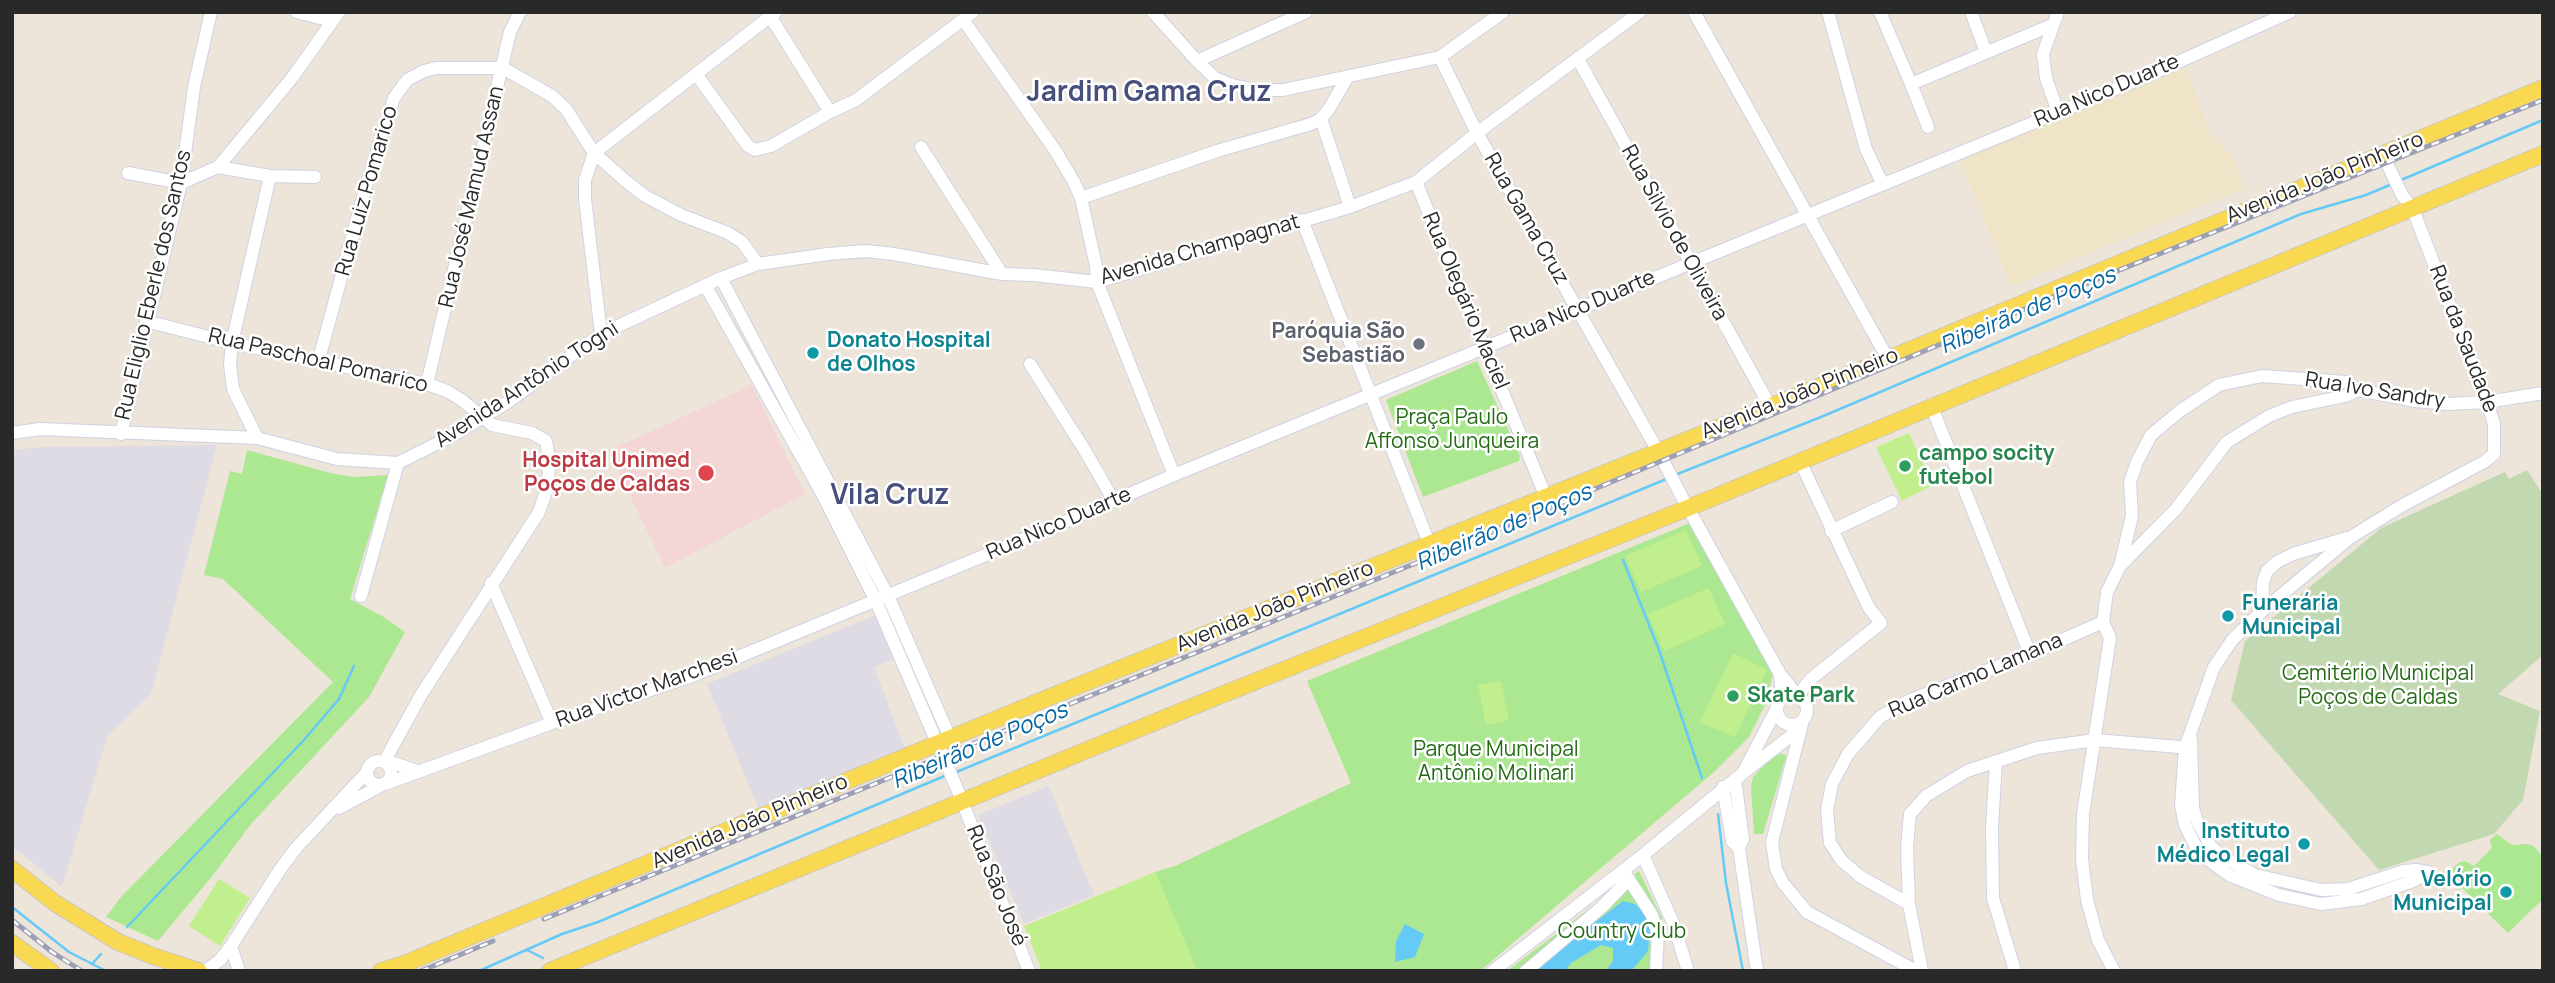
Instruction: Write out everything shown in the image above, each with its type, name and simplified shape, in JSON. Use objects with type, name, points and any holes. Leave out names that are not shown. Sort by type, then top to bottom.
[{"type":"main road","name":"Avenida João Pinheiro","points":[[388,969],[944,746],[1429,543],[2386,161],[2543,88]]},
{"type":"main road","points":[[550,971],[960,796],[1199,704],[1688,508],[2407,201],[2543,154]]},
{"type":"main road","points":[[12,869],[55,903],[118,942],[199,971]]},
{"type":"main road","points":[[12,943],[45,969]]},
{"type":"street","name":"Rua Eliglio Eberle dos Santos","points":[[121,434],[181,183],[194,87],[211,12]]},
{"type":"street","points":[[128,173],[181,183],[218,167],[292,78],[335,17],[296,12]]},
{"type":"street","name":"Rua José Mamud Assan","points":[[427,384],[510,32],[520,12]]},
{"type":"street","points":[[1153,12],[1215,78],[1256,90],[1283,90],[1440,57],[1503,12]]},
{"type":"street","points":[[1197,61],[1306,12]]},
{"type":"street","name":"Avenida Champagnat","points":[[705,285],[758,264],[866,251],[1002,274],[1097,282],[1350,207],[1416,182],[1477,133],[1640,12]]},
{"type":"street","points":[[1694,12],[1888,359]]},
{"type":"street","points":[[1828,12],[1866,149],[1882,183]]},
{"type":"street","points":[[1880,12],[1928,127]]},
{"type":"street","points":[[1971,12],[1986,52]]},
{"type":"street","points":[[2058,12],[2043,54],[2046,78],[2058,112]]},
{"type":"street","name":"Rua Nico Duarte","points":[[876,601],[1174,475],[2140,79],[2290,12]]},
{"type":"street","points":[[601,334],[585,199],[585,180],[594,153],[773,14],[830,113]]},
{"type":"street","points":[[696,74],[748,146],[755,150],[771,146],[856,100],[968,17],[1074,182],[1081,198],[1097,282],[1174,475]]},
{"type":"street","points":[[1911,84],[2052,25]]},
{"type":"street","name":"Rua Gama Cruz","points":[[1440,57],[1477,133],[1667,467],[1780,674]]},
{"type":"street","name":"Rua Silvio de Oliveira","points":[[1578,59],[1770,406]]},
{"type":"street","name":"Rua Luiz Pomarico","points":[[319,359],[366,186],[399,87],[413,75],[436,68],[503,68]]},
{"type":"street","points":[[503,68],[560,102],[594,153],[645,196],[681,215],[728,233],[742,243],[758,264]]},
{"type":"street","points":[[1081,198],[1217,151],[1311,124],[1321,119],[1346,78]]},
{"type":"street","points":[[1321,119],[1350,207]]},
{"type":"street","points":[[921,147],[1002,274]]},
{"type":"street","name":"Rua da Saudade","points":[[2189,744],[2193,808],[2202,834],[2211,847],[2255,875],[2320,890],[2348,889],[2404,871],[2428,872],[2413,881],[2361,899],[2321,904],[2279,895],[2229,875],[2199,853],[2185,825],[2181,805],[2189,744],[2201,699],[2214,667],[2233,639],[2262,611],[2351,537],[2403,505],[2484,462],[2494,453],[2494,424],[2487,402],[2407,201],[2386,161]]},
{"type":"street","points":[[218,167],[270,176],[315,177]]},
{"type":"street","points":[[257,438],[233,389],[230,364],[232,343],[270,176]]},
{"type":"street","name":"Rua Olegário Maciel","points":[[1416,182],[1546,497]]},
{"type":"street","points":[[1302,220],[1429,543]]},
{"type":"street","points":[[721,278],[779,388],[944,746]]},
{"type":"street","points":[[705,285],[765,395],[828,492],[888,596],[944,746]]},
{"type":"street","name":"Avenida Antônio Togni","points":[[12,433],[40,429],[257,438],[337,459],[398,463],[450,438],[508,402],[601,334],[705,285]]},
{"type":"street","name":"Rua Paschoal Pomarico","points":[[146,321],[232,343],[319,359],[427,384],[447,391],[463,401],[492,425],[543,437],[548,444],[550,457],[548,486],[539,512],[525,537],[491,583]]},
{"type":"street","points":[[1030,364],[1114,501]]},
{"type":"street","name":"Rua Ivo Sandry","points":[[2120,566],[2132,516],[2130,482],[2151,435],[2180,411],[2219,385],[2262,376],[2346,382],[2358,390],[2448,404],[2487,402],[2543,393]]},
{"type":"street","points":[[765,395],[779,388]]},
{"type":"street","points":[[2114,971],[2098,940],[2087,900],[2082,859],[2083,814],[2110,638],[2103,622],[2107,592],[2120,566],[2176,509],[2227,442],[2260,421],[2292,407],[2345,397],[2358,390]]},
{"type":"street","points":[[1931,405],[2030,654]]},
{"type":"street","points":[[1798,695],[1812,678],[1881,623],[1869,608],[1800,461]]},
{"type":"street","points":[[361,596],[398,463]]},
{"type":"street","points":[[1831,531],[1892,502]]},
{"type":"street","name":"Rua da Saudade","points":[[2262,611],[2263,582],[2267,571],[2277,562],[2292,554],[2351,537]]},
{"type":"street","points":[[491,583],[552,723]]},
{"type":"street","points":[[384,762],[421,695],[491,583]]},
{"type":"street","name":"Rua Victor Marchesi","points":[[330,814],[384,784],[417,771],[692,676],[876,601]]},
{"type":"street","name":"Rua Carmo Lamana","points":[[1909,904],[1861,877],[1842,862],[1830,842],[1827,810],[1832,784],[1848,754],[1880,717],[1910,701],[2103,622]]},
{"type":"street","points":[[1526,971],[1602,906],[1643,855],[1723,787],[1792,735],[1807,707],[1780,674]]},
{"type":"street","points":[[1780,674],[1779,703],[1782,721],[1799,722]]},
{"type":"street","points":[[1758,971],[1739,848],[1743,839],[1739,776],[1779,703],[1791,694],[1798,695]]},
{"type":"street","points":[[1799,722],[1772,842],[1776,869],[1783,883],[1807,912],[1916,971]]},
{"type":"street","points":[[1922,971],[1909,904],[1907,848],[1910,814],[1926,796],[1967,771],[2037,748],[2095,740],[2189,744]]},
{"type":"street","name":"Rua São José","points":[[944,746],[960,796],[1029,971]]},
{"type":"street","points":[[393,747],[400,765]]},
{"type":"street","points":[[1996,761],[1992,828],[1993,898],[2015,971]]},
{"type":"street","points":[[367,772],[371,782],[384,784],[391,774],[390,768],[384,762]]},
{"type":"street","points":[[205,971],[231,946],[297,847],[330,814],[373,763],[384,762],[417,771]]},
{"type":"street","points":[[1723,787],[1732,841],[1739,848]]},
{"type":"street","points":[[1643,855],[1673,923],[1688,971]]},
{"type":"street","points":[[1626,874],[1652,915],[1658,934],[1654,969]]},
{"type":"street","points":[[1493,971],[1626,874]]},
{"type":"street","points":[[231,946],[239,971]]},
{"type":"shaded area","points":[[2186,66],[2209,132],[2231,156],[2245,188],[2011,286],[1960,159]]},
{"type":"shaded area","name":"Hospital Unimed Poços de Caldas","points":[[752,385],[805,494],[665,568],[608,451]]},
{"type":"shaded area","points":[[217,445],[151,694],[107,737],[62,887],[12,846],[12,450],[44,447]]},
{"type":"shaded area","points":[[876,615],[895,659],[874,667],[905,749],[759,810],[707,684]]},
{"type":"shaded area","points":[[1049,786],[1094,895],[1024,924],[978,815]]},
{"type":"green space","name":"Praça Paulo Affonso Junqueira","points":[[1477,361],[1520,456],[1519,461],[1423,497],[1386,400]]},
{"type":"green space","name":"campo socity futebol","points":[[1909,433],[1933,485],[1902,501],[1876,447]]},
{"type":"green space","points":[[247,450],[334,474],[354,477],[388,475],[350,599],[405,632],[369,697],[251,824],[214,874],[158,941],[106,917],[121,897],[333,682],[223,579],[204,575],[230,471],[242,474]]},
{"type":"green space","name":"Cemitério Municipal Poços de Caldas","points":[[2527,470],[2543,495],[2543,655],[2498,694],[2540,711],[2523,800],[2494,834],[2379,870],[2231,700],[2245,641],[2381,528],[2505,472],[2509,479]]},
{"type":"green space","name":"Parque Municipal Antônio Molinari","points":[[1690,523],[1773,673],[1766,703],[1749,737],[1714,772],[1480,971],[1197,971],[1155,872],[1175,866],[1351,783],[1307,681]]},
{"type":"green space","points":[[1686,530],[1702,566],[1641,592],[1625,556]]},
{"type":"green space","points":[[1709,588],[1725,624],[1664,651],[1648,614]]},
{"type":"green space","name":"Skate Park","points":[[1733,653],[1767,670],[1735,737],[1700,722]]},
{"type":"green space","points":[[1501,681],[1509,720],[1486,725],[1478,685]]},
{"type":"green space","points":[[1779,754],[1786,757],[1763,834],[1754,834],[1751,787],[1753,777],[1771,758]]},
{"type":"green space","points":[[2497,834],[2512,845],[2533,846],[2543,856],[2543,899],[2508,933],[2462,888],[2458,890],[2450,870],[2465,861],[2474,866],[2492,848],[2490,840]]},
{"type":"green space","name":"Country Club","points":[[1639,871],[1662,918],[1661,971],[1507,971]]},
{"type":"green space","points":[[1155,872],[1197,971],[1042,971],[1024,926]]},
{"type":"green space","points":[[219,879],[250,898],[220,946],[189,926]]},
{"type":"water","points":[[1623,901],[1635,904],[1651,918],[1648,951],[1631,971],[1606,971],[1613,961],[1613,948],[1601,945],[1571,963],[1565,971],[1531,971]]},
{"type":"water","points":[[1405,924],[1424,934],[1415,957],[1395,962],[1396,941]]},
{"type":"waterway","name":"Ribeirão de Poços","points":[[2401,180],[2543,120]]},
{"type":"waterway","name":"Ribeirão de Poços","points":[[1675,475],[1821,417],[2301,214],[2366,195],[2392,184]]},
{"type":"waterway","name":"Ribeirão de Poços","points":[[954,773],[1669,478]]},
{"type":"waterway","points":[[1623,560],[1659,650],[1702,778]]},
{"type":"waterway","points":[[127,927],[303,741],[339,699],[354,666]]},
{"type":"waterway","name":"Ribeirão de Poços","points":[[479,971],[947,775]]},
{"type":"waterway","points":[[1718,814],[1726,883],[1743,971]]},
{"type":"waterway","name":"Ribeirão de Poços","points":[[12,907],[69,952],[106,971]]},
{"type":"waterway","points":[[527,950],[543,958]]},
{"type":"waterway","points":[[92,964],[101,954]]},
{"type":"railway","points":[[1070,704],[1480,537],[2077,287],[2543,100]]},
{"type":"railway","points":[[544,919],[1021,724]]},
{"type":"railway","points":[[12,920],[52,952],[82,971]]},
{"type":"railway","points":[[421,971],[493,941]]},
{"type":"place","name":"Paróquia São Sebastião","points":[[1419,344]]},
{"type":"place","name":"Donato Hospital de Olhos","points":[[813,353]]},
{"type":"place","name":"campo socity futebol","points":[[1905,466]]},
{"type":"place","name":"Hospital Unimed Poços de Caldas","points":[[706,473]]},
{"type":"place","name":"Funerária Municipal","points":[[2228,616]]},
{"type":"place","name":"Skate Park","points":[[1733,696]]},
{"type":"place","name":"Instituto Médico Legal","points":[[2304,844]]},
{"type":"place","name":"Velório Municipal","points":[[2506,892]]},
{"type":"district","name":"Jardim Gama Cruz","points":[[1149,93]]},
{"type":"district","name":"Vila Cruz","points":[[890,496]]}]
